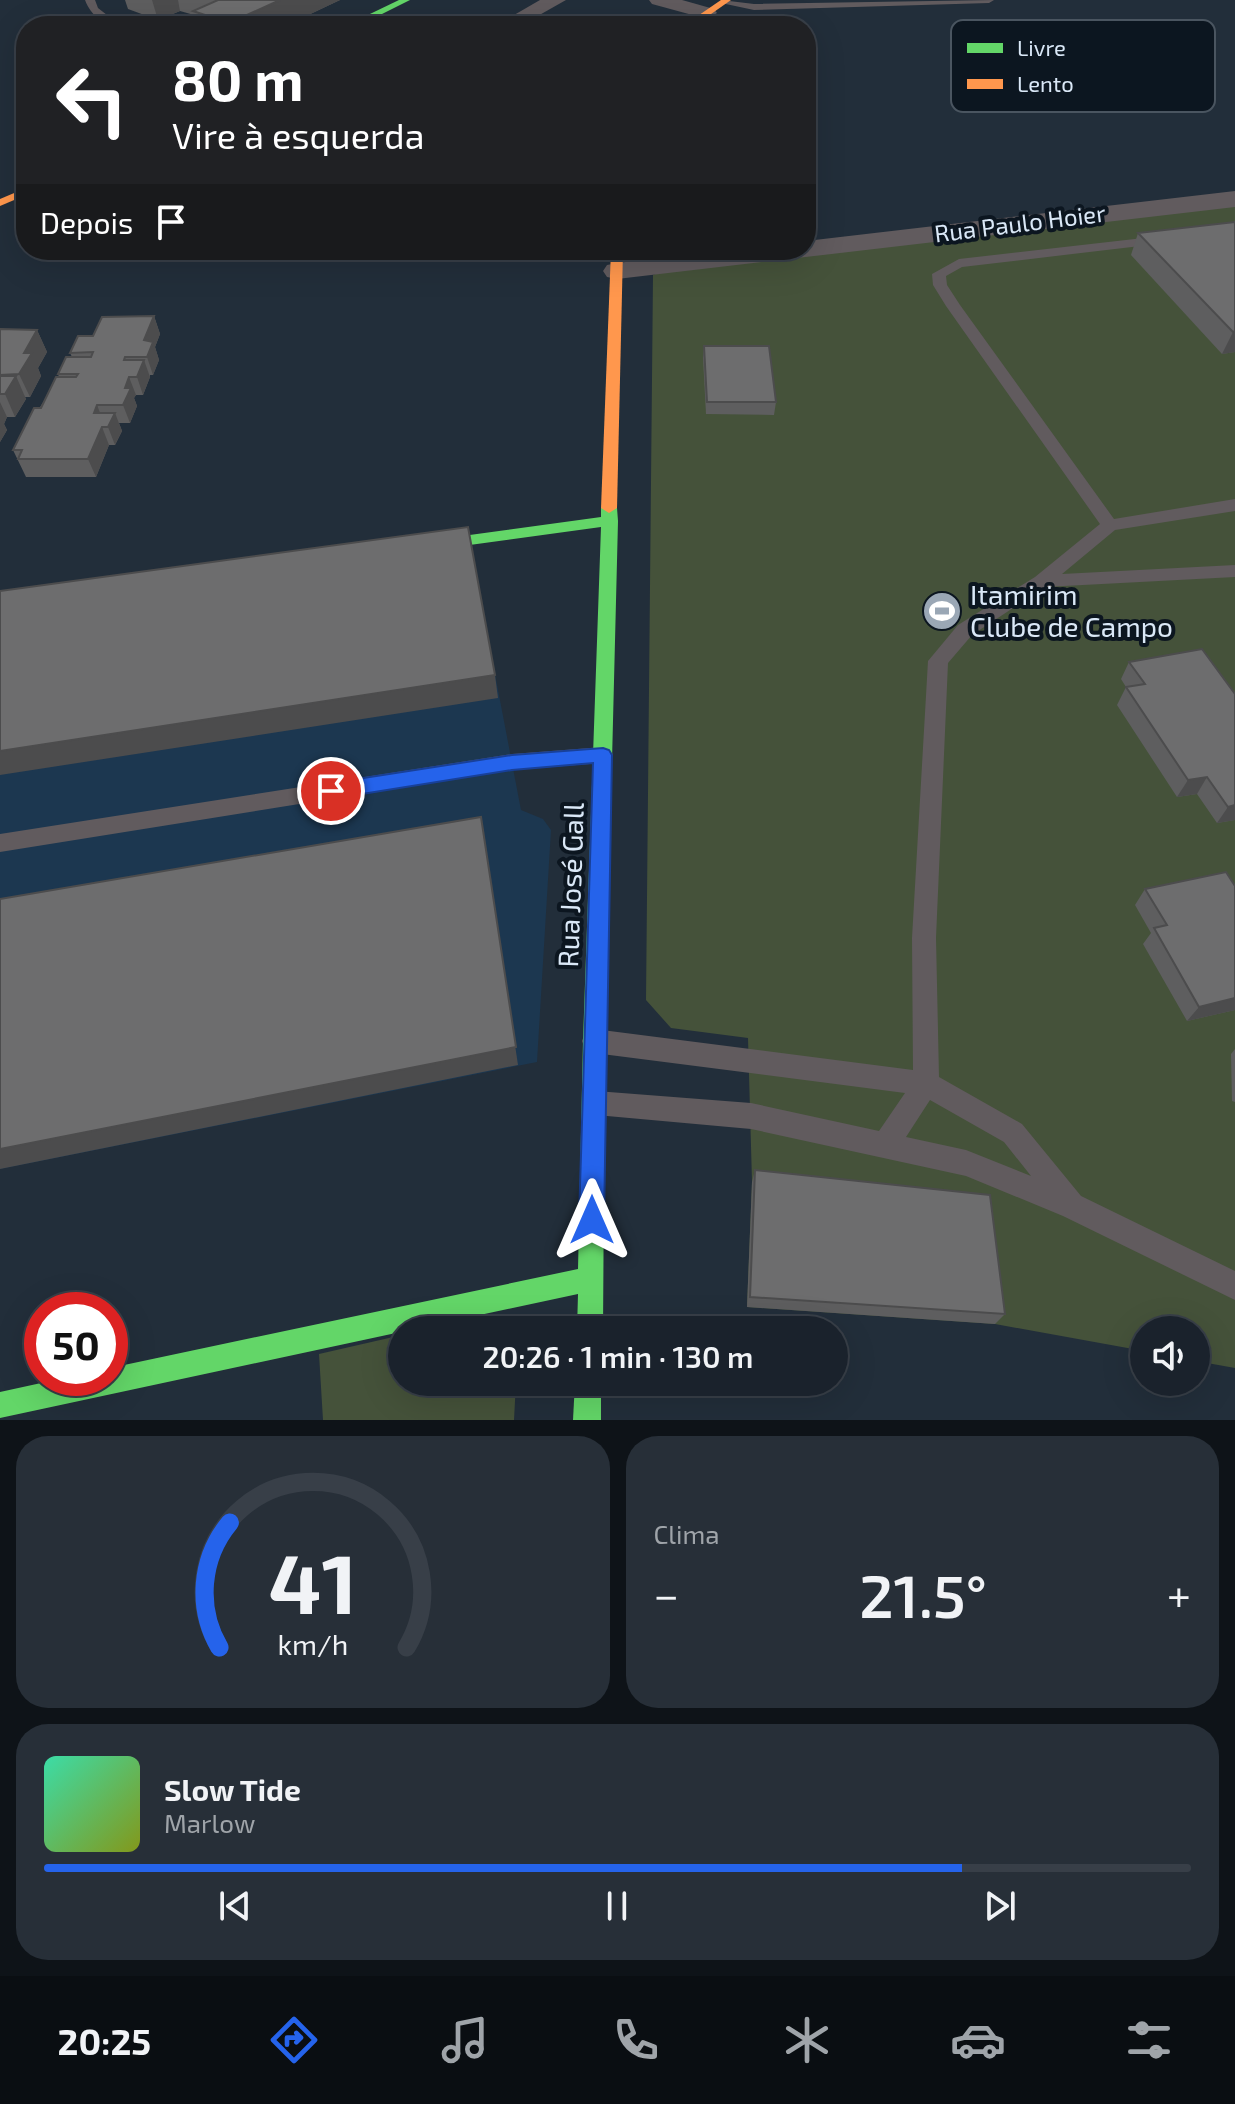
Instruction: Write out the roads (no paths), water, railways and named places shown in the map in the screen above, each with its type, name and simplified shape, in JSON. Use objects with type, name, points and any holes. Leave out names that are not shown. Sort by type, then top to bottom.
[{"type":"main road","points":[[703,16],[726,1]]},
{"type":"main road","points":[[377,16],[412,3]]},
{"type":"main road","points":[[392,16],[412,3]]},
{"type":"main road","name":"Rua José Gall","points":[[590,1316],[594,1041],[617,261]]},
{"type":"main road","points":[[391,551],[610,521]]},
{"type":"main road","points":[[0,1405],[591,1279]]},
{"type":"main road","points":[[587,1420],[588,1396]]},
{"type":"street","points":[[524,16],[556,0]]},
{"type":"street","points":[[659,0],[707,13]]},
{"type":"street","name":"Rua Paulo Hoier","points":[[816,248],[1235,199]]},
{"type":"lane","points":[[90,0],[94,10],[102,16]]},
{"type":"lane","points":[[726,1],[754,7],[989,0]]},
{"type":"lane","points":[[1110,525],[953,306],[940,285],[939,274],[959,263],[1174,238]]},
{"type":"lane","points":[[885,1145],[926,1084],[924,938],[938,661],[965,630],[1041,581],[1110,525],[1235,505]]},
{"type":"lane","points":[[1041,581],[1235,571]]},
{"type":"lane","points":[[0,843],[512,762],[603,755]]},
{"type":"lane","points":[[594,1041],[926,1084],[1013,1133],[1072,1206]]},
{"type":"lane","points":[[593,1103],[751,1116],[966,1163],[1072,1206],[1235,1286]]},
{"type":"place","name":"Itamirim Clube de Campo","points":[[942,611]]}]
